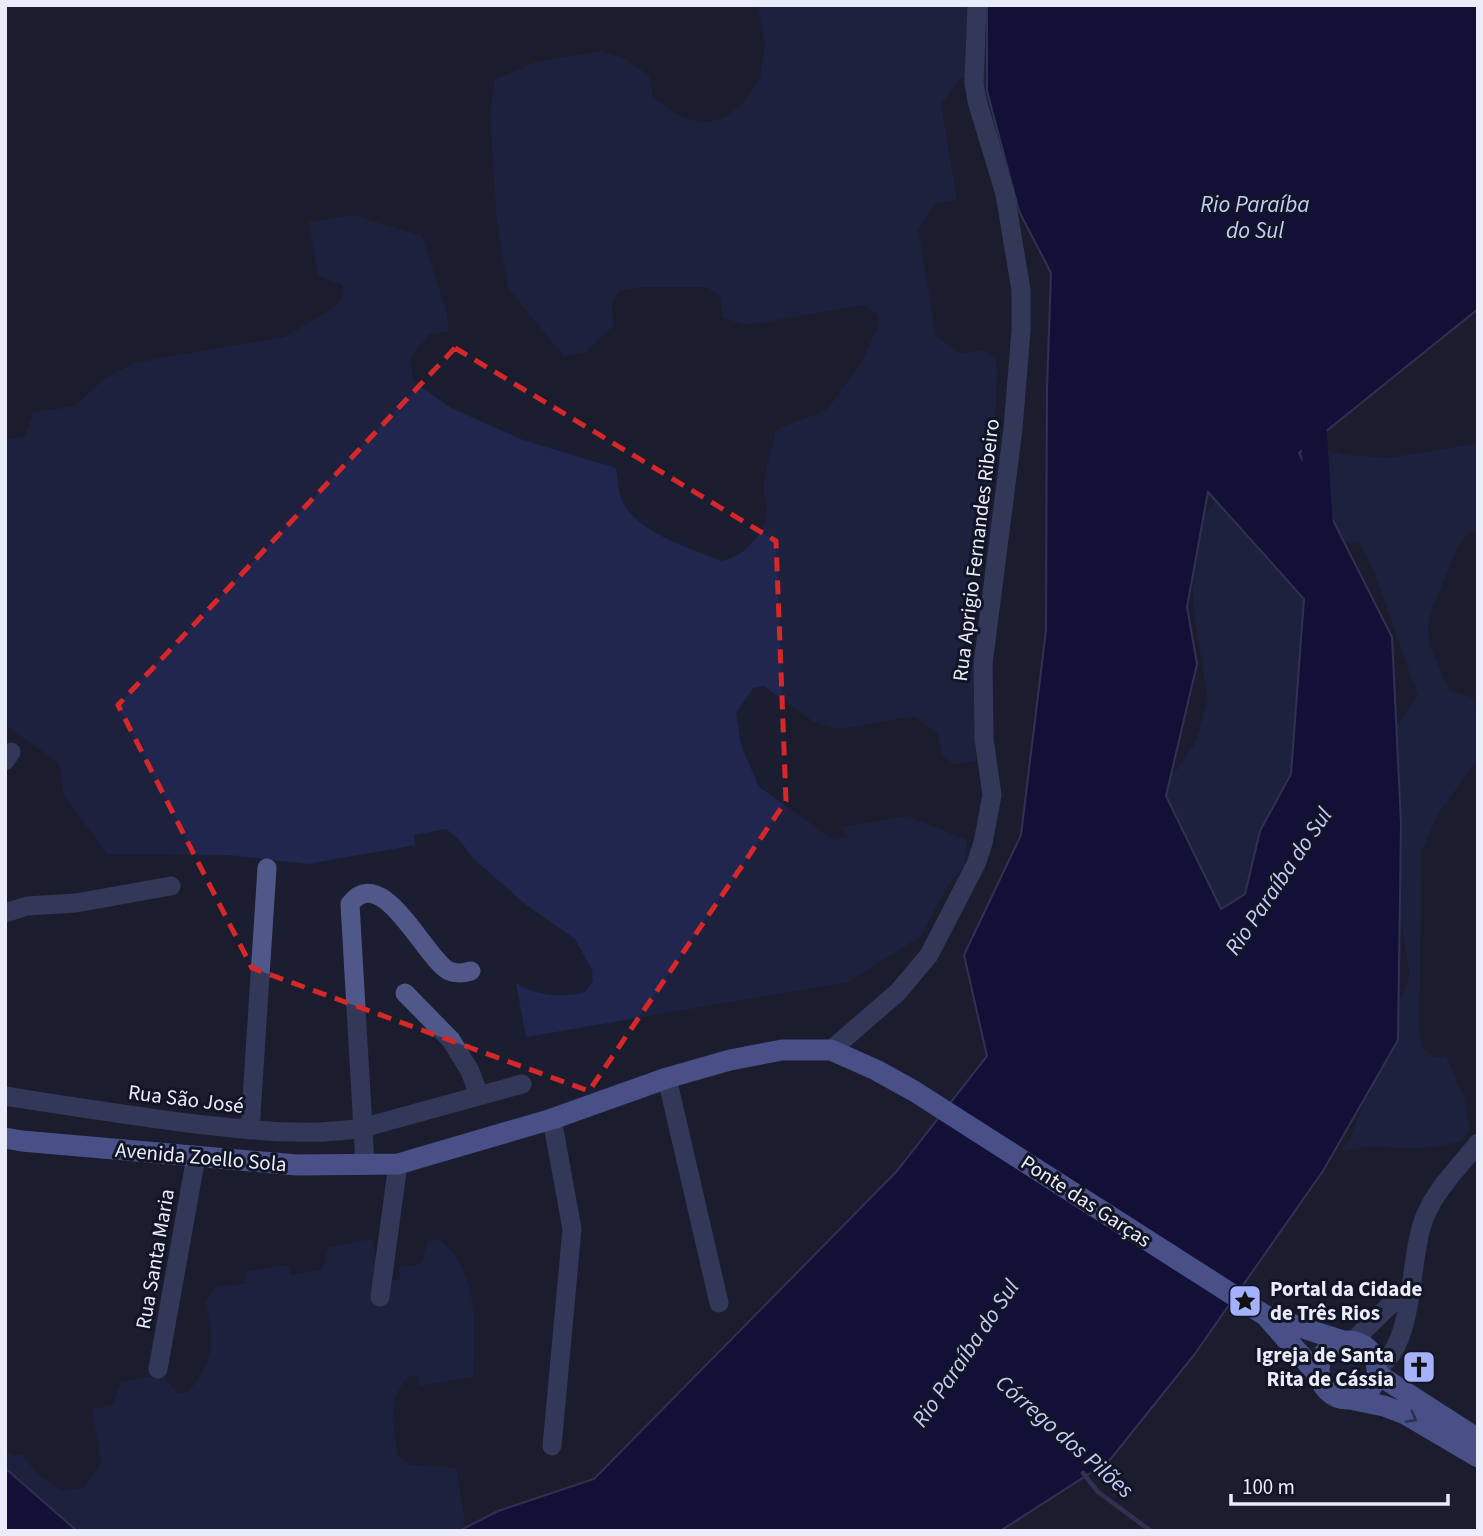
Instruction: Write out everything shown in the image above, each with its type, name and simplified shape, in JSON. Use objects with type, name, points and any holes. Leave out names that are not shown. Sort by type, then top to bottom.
[{"type":"main road","name":"Avenida Zoello Sola","points":[[5,1138],[298,1165],[398,1164],[552,1119],[667,1078],[730,1060],[782,1050],[831,1050],[914,1091]]},
{"type":"main road","name":"Ponte das Garças","points":[[914,1091],[1262,1314]]},
{"type":"main road","points":[[1262,1314],[1369,1350],[1375,1358],[1377,1372],[1373,1386],[1366,1393],[1348,1399]]},
{"type":"main road","points":[[1262,1314],[1319,1376]]},
{"type":"main road","points":[[1348,1341],[1326,1350],[1318,1367],[1323,1386],[1329,1393],[1384,1406],[1405,1414],[1478,1457]]},
{"type":"main road","points":[[1377,1372],[1478,1438]]},
{"type":"street","name":"Rua Aprigio Fernandes Ribeiro","points":[[831,1050],[898,992],[929,955],[976,864],[992,795],[984,739],[983,664],[1013,429],[1021,330],[1021,290],[1004,194],[976,102],[976,5]]},
{"type":"street","points":[[250,1130],[267,868]]},
{"type":"street","points":[[5,914],[27,906],[88,901],[171,886]]},
{"type":"street","points":[[365,1164],[350,904],[355,897],[364,893],[375,894],[390,902],[439,964],[451,972],[471,971]]},
{"type":"street","points":[[405,993],[451,1040],[470,1071],[479,1095]]},
{"type":"street","points":[[667,1078],[719,1303]]},
{"type":"street","name":"Rua São José","points":[[5,1096],[113,1114],[250,1130],[335,1133],[522,1084]]},
{"type":"street","points":[[552,1119],[572,1229],[552,1446]]},
{"type":"street","points":[[1377,1372],[1392,1353],[1401,1335],[1422,1227],[1431,1202],[1478,1143]]},
{"type":"street","name":"Rua Santa Maria","points":[[158,1368],[196,1157]]},
{"type":"street","points":[[380,1297],[398,1164]]},
{"type":"street","points":[[1348,1341],[1409,1290]]},
{"type":"highlighted area","points":[[455,348],[776,541],[786,801],[589,1091],[252,968],[118,705]]},
{"type":"shaded area","points":[[758,5],[1001,5],[984,30],[996,105],[1013,136],[991,139],[969,77],[959,79],[941,104],[957,200],[936,204],[918,229],[936,336],[961,354],[983,350],[996,360],[991,526],[972,614],[976,761],[954,764],[942,755],[938,734],[913,716],[838,729],[814,722],[764,686],[753,688],[736,713],[741,745],[759,787],[834,840],[845,838],[843,827],[908,816],[967,840],[965,865],[948,885],[921,936],[848,982],[526,1037],[516,983],[549,995],[584,993],[593,981],[592,970],[575,939],[525,904],[473,858],[458,838],[446,829],[414,835],[415,845],[308,864],[229,855],[107,854],[64,795],[59,763],[5,725],[5,440],[25,437],[33,413],[75,406],[104,379],[134,363],[285,337],[335,307],[344,294],[342,284],[318,276],[309,222],[352,215],[422,236],[446,310],[449,331],[428,335],[410,360],[414,382],[451,408],[523,440],[616,468],[622,501],[639,522],[680,545],[721,561],[730,559],[753,542],[764,525],[767,506],[764,485],[776,430],[827,410],[863,360],[879,324],[877,314],[864,305],[747,325],[723,318],[720,296],[707,287],[641,287],[619,291],[611,304],[614,325],[586,352],[564,356],[508,288],[497,223],[490,114],[495,80],[536,62],[601,51],[624,58],[649,76],[653,98],[678,115],[701,123],[723,119],[742,104],[760,79],[765,45]]},
{"type":"shaded area","points":[[1478,444],[1478,531],[1467,533],[1456,552],[1438,594],[1428,629],[1433,653],[1450,691],[1473,698],[1478,724],[1478,750],[1474,764],[1438,814],[1422,850],[1419,1028],[1423,1049],[1435,1058],[1446,1056],[1464,1097],[1470,1130],[1461,1142],[1418,1149],[1373,1146],[1341,1151],[1350,1139],[1410,974],[1390,856],[1382,746],[1418,696],[1374,571],[1358,541],[1347,543],[1329,524],[1323,513],[1309,450],[1320,448],[1343,455],[1388,458]]},
{"type":"shaded area","points":[[1218,498],[1308,571],[1318,758],[1218,951],[1155,774],[1176,771],[1194,745],[1208,699],[1194,613],[1191,536]]},
{"type":"shaded area","points":[[372,1239],[378,1272],[391,1281],[401,1279],[399,1268],[421,1264],[428,1241],[438,1239],[452,1252],[462,1267],[468,1284],[474,1321],[473,1377],[419,1386],[418,1375],[407,1377],[396,1397],[393,1415],[398,1456],[411,1465],[456,1468],[465,1522],[459,1531],[46,1531],[42,1506],[5,1467],[5,1451],[12,1456],[22,1454],[37,1474],[62,1491],[83,1488],[101,1463],[92,1409],[113,1405],[120,1382],[163,1375],[178,1394],[189,1392],[204,1368],[211,1350],[211,1329],[206,1301],[215,1288],[247,1283],[245,1272],[288,1265],[291,1275],[322,1270],[329,1247]]},
{"type":"shaded area","points":[[1342,1349],[1354,1354],[1359,1366],[1354,1378],[1342,1383],[1330,1378],[1325,1366],[1330,1354]]},
{"type":"water","name":"Rio Paraíba do Sul","points":[[987,5],[1478,5],[1478,309],[1299,453],[1392,637],[1401,823],[1398,1040],[1323,1171],[1194,1355],[1109,1461],[1000,1531],[459,1531],[498,1511],[594,1479],[896,1172],[987,1056],[964,955],[1021,835],[1046,630],[1047,388],[1051,273],[1019,211],[987,91]],"holes":[[[1208,492],[1304,599],[1291,774],[1260,831],[1245,894],[1221,909],[1166,796],[1197,664],[1187,607]]]},
{"type":"water","points":[[5,1468],[77,1531],[5,1531]]},
{"type":"waterway","name":"Rio Paraíba do Sul","points":[[1312,406],[1320,525]]},
{"type":"waterway","name":"Córrego dos Pilões","points":[[1083,1473],[1098,1492],[1151,1531]]},
{"type":"place","name":"Portal da Cidade de Três Rios","points":[[1245,1301]]},
{"type":"place","name":"Igreja de Santa Rita de Cássia","points":[[1419,1367]]}]
